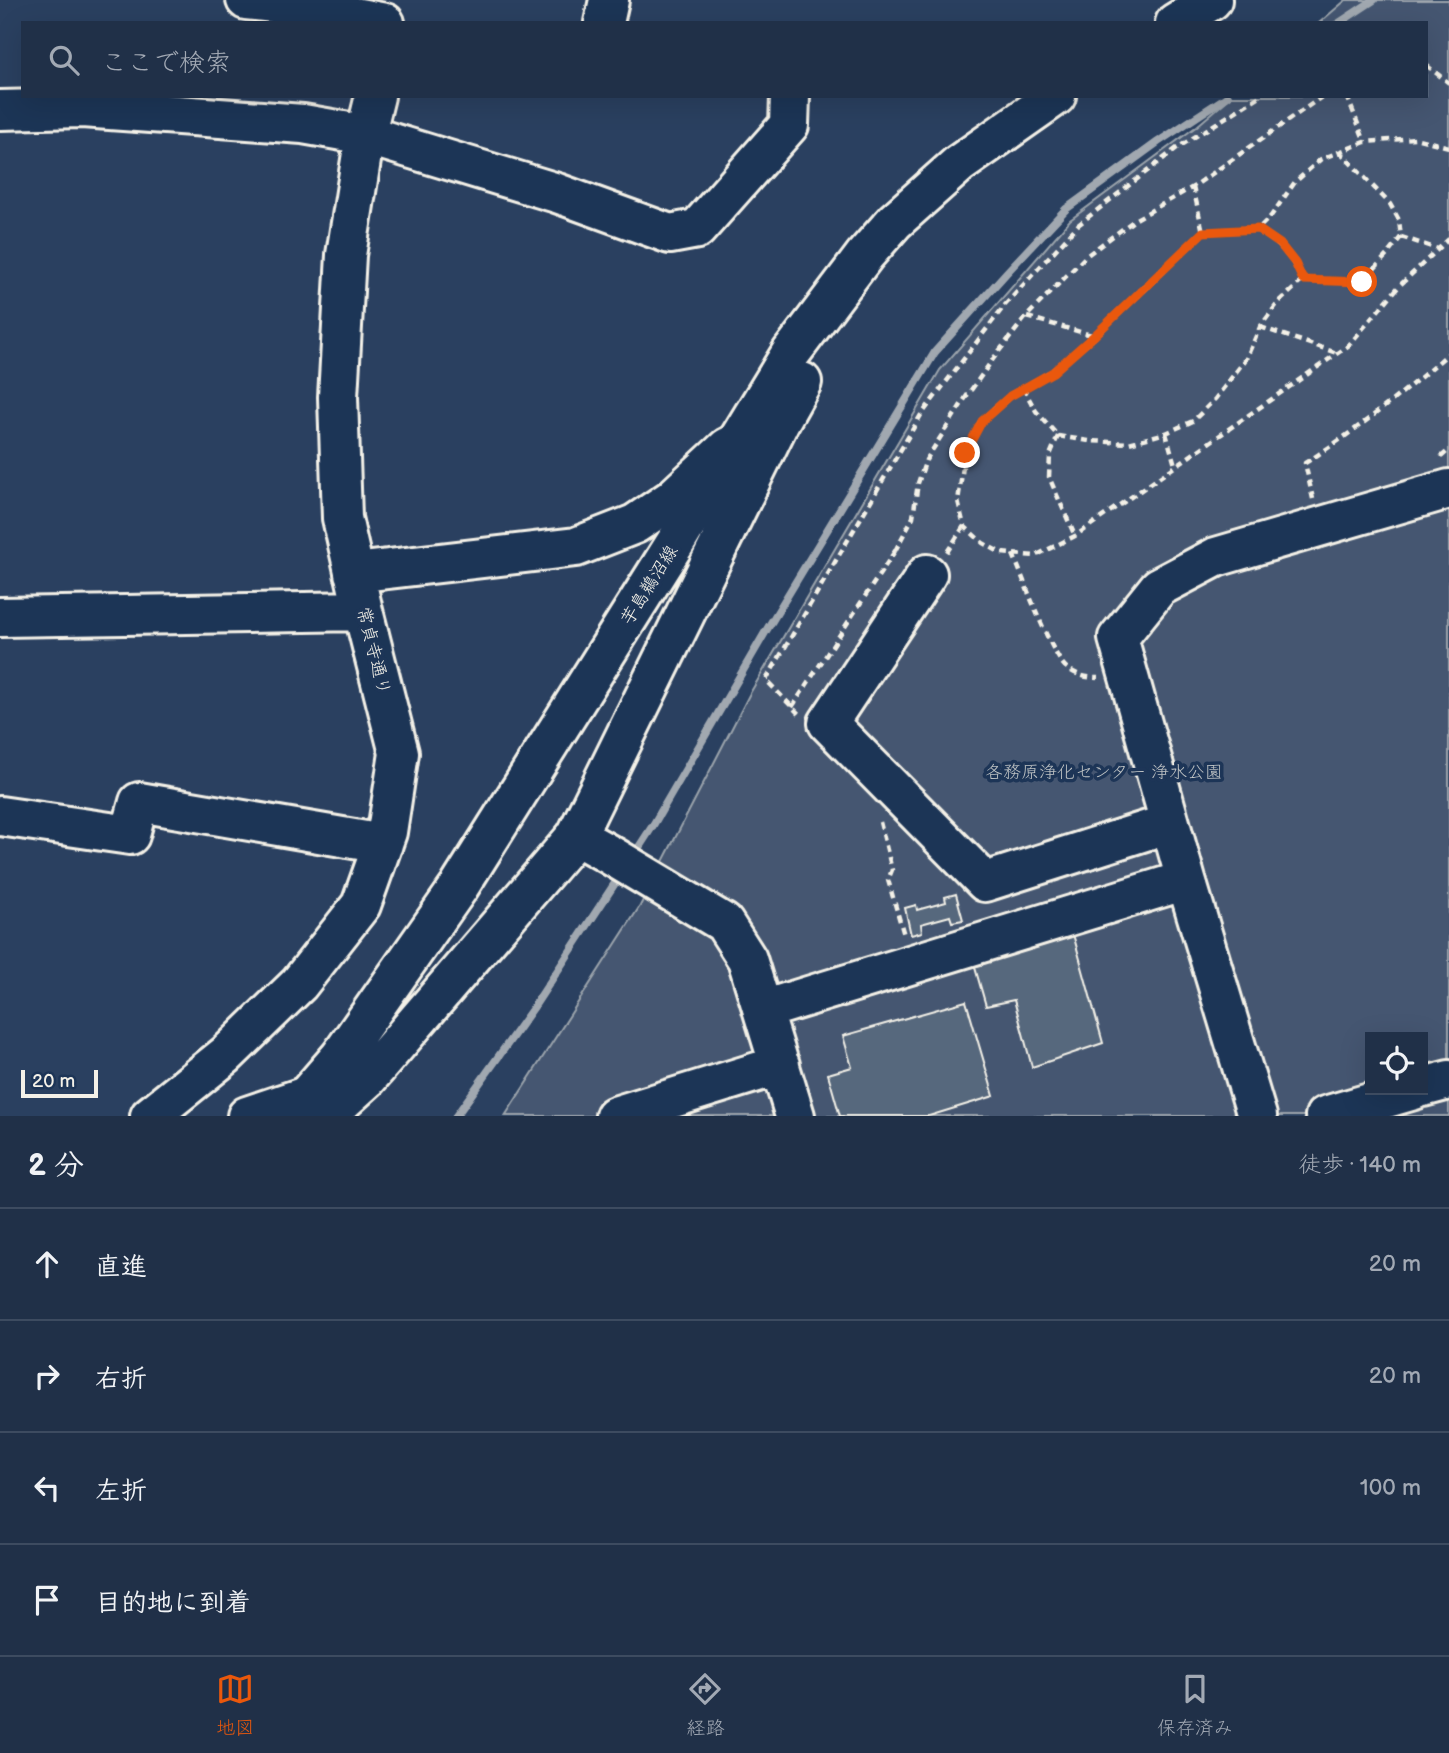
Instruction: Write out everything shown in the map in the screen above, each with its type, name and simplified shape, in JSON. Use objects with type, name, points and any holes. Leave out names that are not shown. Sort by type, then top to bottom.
[{"type":"street","points":[[246,0],[291,5],[375,21]]},
{"type":"street","points":[[392,21],[396,0]]},
{"type":"street","points":[[604,21],[609,0]]},
{"type":"street","points":[[1178,21],[1212,0]]},
{"type":"street","name":"常貞寺通り","points":[[150,1116],[226,1055],[299,984],[361,905],[387,832],[400,753],[342,519],[338,397],[346,255],[375,98]]},
{"type":"street","points":[[0,110],[96,109],[303,124],[366,135],[557,194],[670,234],[697,229],[789,125],[790,98]]},
{"type":"street","name":"芋島鵜沼線","points":[[306,1109],[459,887],[791,353],[865,255],[895,221],[959,164],[1053,98]]},
{"type":"street","points":[[247,1116],[306,1109],[367,1079],[576,836],[779,423],[792,403],[865,255]]},
{"type":"street","points":[[354,573],[576,547],[635,524],[672,499],[740,437]]},
{"type":"street","points":[[1257,1116],[1186,880],[1118,638],[1159,587],[1216,557],[1449,489]]},
{"type":"street","points":[[928,574],[828,723],[985,882],[1170,823]]},
{"type":"street","points":[[0,617],[363,611]]},
{"type":"street","points":[[0,816],[130,835],[139,802],[383,844]]},
{"type":"street","points":[[576,836],[724,923],[747,959],[795,1116]]},
{"type":"street","points":[[763,1010],[1186,880]]},
{"type":"street","points":[[615,1116],[780,1065]]},
{"type":"street","points":[[1428,1086],[1449,1080]]},
{"type":"street","points":[[1325,1116],[1398,1095]]},
{"type":"path","points":[[1428,67],[1449,83]]},
{"type":"path","points":[[801,716],[766,680],[921,415],[1005,305],[1078,225],[1177,148],[1257,98]]},
{"type":"path","points":[[895,551],[913,517],[918,483],[926,460],[981,376],[1026,317],[1086,256],[1136,219],[1193,187],[1320,98]]},
{"type":"path","points":[[1348,98],[1365,142]]},
{"type":"path","points":[[1258,229],[1295,181],[1321,159],[1365,142],[1415,138],[1449,146]]},
{"type":"path","points":[[1023,388],[1036,411],[1058,436],[1129,443],[1166,433],[1193,421],[1215,399],[1247,359],[1260,327],[1278,303],[1303,280],[1362,282],[1401,237],[1399,220],[1390,204],[1340,152]]},
{"type":"path","points":[[1193,187],[1203,232]]},
{"type":"path","points":[[1303,280],[1295,263],[1280,244],[1258,229],[1203,232],[1053,372],[1010,396],[982,421],[965,453],[958,501],[964,526],[1001,554],[1035,556],[1075,536],[1348,346],[1400,285],[1449,239]]},
{"type":"path","points":[[1401,237],[1438,249]]},
{"type":"path","points":[[1026,317],[1095,335]]},
{"type":"path","points":[[1260,327],[1338,353]]},
{"type":"path","points":[[1313,499],[1305,463],[1375,414],[1449,353]]},
{"type":"path","points":[[1166,433],[1175,466]]},
{"type":"path","points":[[1058,436],[1050,455],[1049,477],[1075,536]]},
{"type":"path","points":[[1013,554],[1054,652],[1065,668],[1087,678],[1103,678],[1127,671]]},
{"type":"path","points":[[877,811],[892,870],[888,880],[904,938]]},
{"type":"green space","name":"各務原浄化センター 浄水公園","points":[[1346,0],[1449,0],[1449,1116],[505,1116],[640,906],[749,695],[940,370],[1070,220],[1197,126],[1230,98],[1428,98],[1428,21],[1321,21]]},
{"type":"building","points":[[956,894],[963,920],[952,922],[950,916],[921,924],[922,932],[911,935],[905,908],[916,905],[917,910],[946,902],[945,897]]},
{"type":"building","points":[[1073,934],[1103,1043],[1032,1067],[1014,1000],[986,1006],[974,964]]},
{"type":"building","points":[[966,1001],[994,1096],[929,1116],[840,1116],[828,1074],[852,1067],[843,1036]]},
{"type":"waterway","points":[[1342,21],[1374,0]]},
{"type":"waterway","points":[[632,858],[935,352],[1066,209],[1158,142],[1225,98]]},
{"type":"waterway","points":[[456,1116],[533,1008],[621,874]]},
{"type":"route","points":[[965,453],[982,421],[1010,396],[1053,372],[1203,232],[1258,229],[1280,244],[1295,263],[1303,280],[1362,282]]}]
